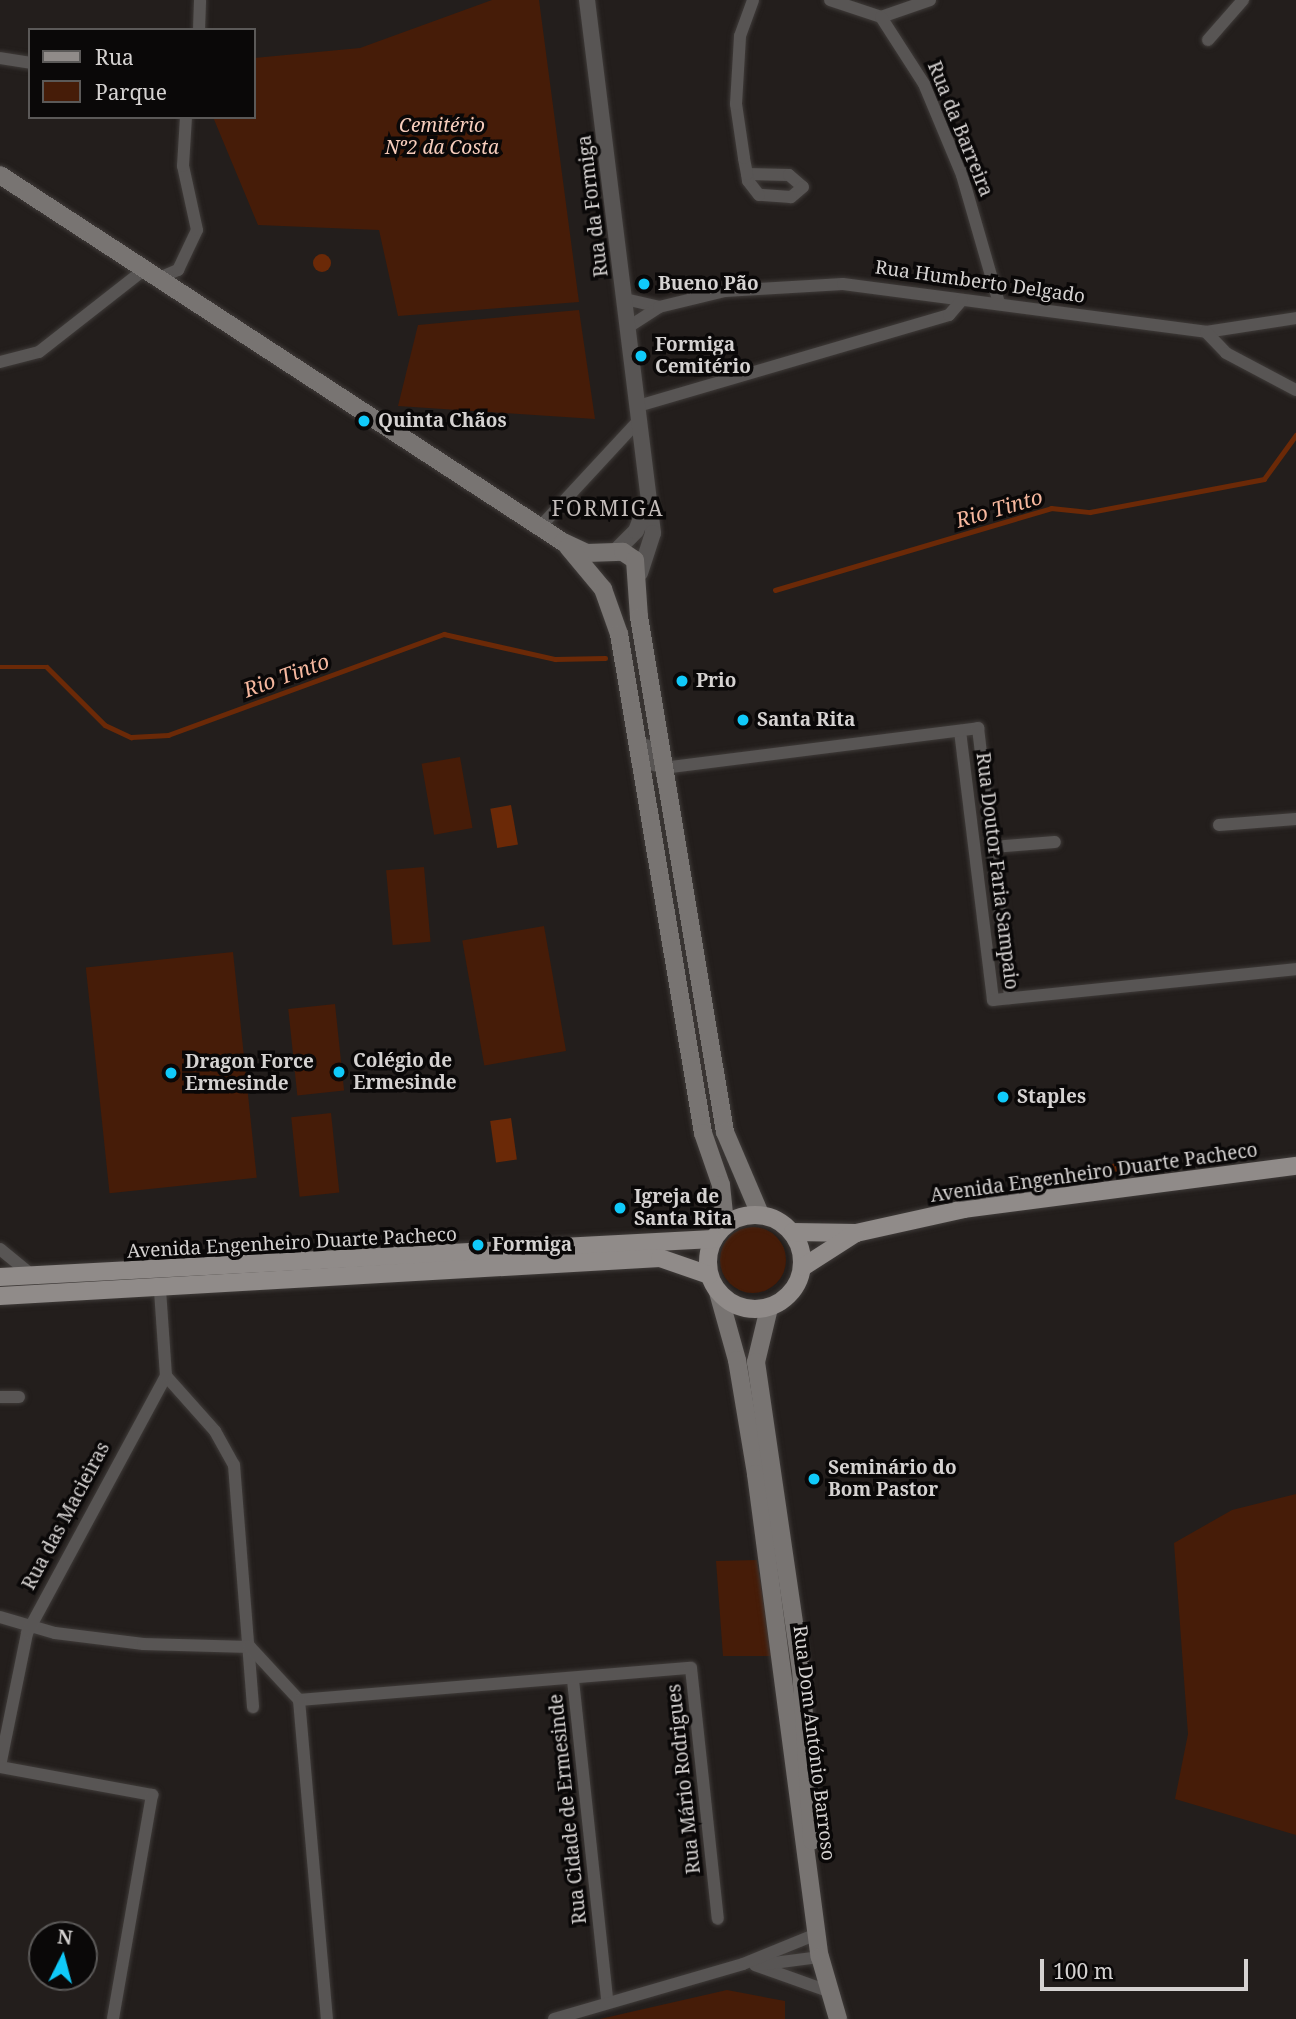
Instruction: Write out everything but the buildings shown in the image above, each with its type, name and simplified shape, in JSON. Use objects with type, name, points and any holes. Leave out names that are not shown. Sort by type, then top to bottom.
[{"type":"main road","points":[[0,175],[563,542],[587,553],[612,552],[630,555],[639,577],[663,768],[724,1132],[760,1214],[793,1232],[803,1267],[791,1292],[769,1308],[750,1309],[718,1292],[709,1275],[713,1239],[725,1224],[760,1214]]},
{"type":"main road","points":[[563,542],[600,586],[623,594],[639,577]]},
{"type":"main road","points":[[612,552],[598,562],[600,586],[619,634],[725,1224]]},
{"type":"main road","name":"Avenida Engenheiro Duarte Pacheco","points":[[793,1232],[856,1233],[964,1209],[1296,1166]]},
{"type":"main road","name":"Avenida Engenheiro Duarte Pacheco","points":[[803,1267],[856,1233]]},
{"type":"main road","name":"Avenida Engenheiro Duarte Pacheco","points":[[0,1277],[713,1239]]},
{"type":"main road","name":"Avenida Engenheiro Duarte Pacheco","points":[[0,1296],[160,1290],[660,1258],[709,1275]]},
{"type":"main road","name":"Rua Dom António Barroso","points":[[718,1292],[735,1350],[756,1474],[810,1879]]},
{"type":"main road","name":"Rua Dom António Barroso","points":[[769,1308],[756,1362],[772,1440],[801,1669],[813,1801],[810,1879]]},
{"type":"main road","points":[[810,1879],[820,1957],[838,2019]]},
{"type":"street","points":[[200,28],[201,0]]},
{"type":"street","name":"Rua da Formiga","points":[[587,0],[630,326],[653,533],[639,577]]},
{"type":"street","points":[[747,174],[736,104],[740,36],[753,0]]},
{"type":"street","points":[[830,0],[881,17],[930,0]]},
{"type":"street","points":[[1208,40],[1244,0]]},
{"type":"street","name":"Rua da Barreira","points":[[881,17],[924,84],[958,163],[999,303]]},
{"type":"street","points":[[0,58],[28,63]]},
{"type":"street","points":[[0,362],[39,352],[152,274],[178,270],[197,230],[185,180],[186,119]]},
{"type":"street","name":"Rua Humberto Delgado","points":[[630,326],[659,307],[725,291],[842,284],[1206,332],[1296,318]]},
{"type":"street","name":"Rua Humberto Delgado","points":[[625,299],[659,307]]},
{"type":"street","points":[[540,527],[638,413],[949,315],[962,300]]},
{"type":"street","points":[[1206,332],[1226,353],[1296,390]]},
{"type":"street","name":"Rua da Formiga","points":[[612,552],[636,531],[648,490]]},
{"type":"street","points":[[634,724],[651,764],[663,768]]},
{"type":"street","name":"Rua Doutor Faria Sampaio","points":[[663,768],[978,728],[1010,998]]},
{"type":"street","name":"Rua Doutor Faria Sampaio","points":[[960,731],[993,1000],[1296,969]]},
{"type":"street","points":[[650,817],[653,775],[663,768]]},
{"type":"street","points":[[1219,825],[1296,819]]},
{"type":"street","name":"Rua Doutor Faria Sampaio","points":[[993,847],[1055,842]]},
{"type":"street","points":[[0,1249],[34,1277]]},
{"type":"street","points":[[160,1290],[166,1377],[215,1432],[234,1465],[253,1707]]},
{"type":"street","name":"Rua das Macieiras","points":[[0,1766],[30,1627],[166,1377]]},
{"type":"street","points":[[0,1397],[19,1397]]},
{"type":"street","points":[[0,1617],[30,1627],[143,1644],[250,1647],[299,1700],[327,2019]]},
{"type":"street","name":"Rua Mário Rodrigues","points":[[573,1680],[691,1668],[718,1919]]},
{"type":"street","name":"Rua Cidade de Ermesinde","points":[[299,1700],[573,1680],[607,1999]]},
{"type":"street","points":[[0,1766],[152,1795],[113,2019]]},
{"type":"street","points":[[749,1964],[817,1934]]},
{"type":"street","points":[[554,2019],[607,1999],[749,1964],[820,1957]]},
{"type":"street","points":[[749,1964],[828,1991]]},
{"type":"green space","name":"Cemitério Nº2 da Costa","points":[[492,0],[539,0],[579,302],[398,316],[379,230],[258,225],[214,119],[256,119],[256,58],[360,48]]},
{"type":"green space","points":[[579,310],[595,419],[398,406],[418,325]]},
{"type":"green space","points":[[460,757],[473,828],[434,835],[422,764]]},
{"type":"green space","points":[[424,867],[431,942],[393,945],[386,870]]},
{"type":"green space","points":[[544,926],[566,1051],[484,1065],[462,940]]},
{"type":"green space","name":"Dragon Force Ermesinde","points":[[233,952],[257,1178],[110,1193],[86,967]]},
{"type":"green space","points":[[335,1004],[344,1091],[297,1095],[288,1009]]},
{"type":"green space","points":[[331,1113],[339,1193],[300,1197],[291,1117]]},
{"type":"green space","points":[[747,1227],[759,1227],[771,1232],[781,1242],[786,1260],[784,1273],[771,1288],[759,1293],[747,1293],[735,1288],[725,1278],[720,1266],[720,1254],[725,1242],[735,1232]]},
{"type":"green space","points":[[1296,1494],[1296,1835],[1175,1799],[1188,1734],[1174,1543],[1232,1510]]},
{"type":"green space","points":[[757,1560],[772,1656],[723,1656],[716,1561]]},
{"type":"green space","points":[[727,1990],[785,2001],[785,2019],[600,2019]]},
{"type":"shaded area","points":[[322,254],[328,257],[331,263],[328,269],[322,272],[316,269],[313,263],[316,257]]},
{"type":"shaded area","points":[[511,805],[518,844],[497,848],[490,809]]},
{"type":"shaded area","points":[[511,1118],[517,1160],[496,1163],[490,1121]]},
{"type":"shaded area","points":[[1136,1159],[1137,1169],[1113,1172],[1112,1164]]},
{"type":"waterway","name":"Rio Tinto","points":[[775,590],[1051,508],[1090,512],[1264,479],[1296,435]]},
{"type":"waterway","name":"Rio Tinto","points":[[0,667],[47,667],[105,725],[131,737],[168,735],[444,634],[555,659],[605,658]]},
{"type":"place","name":"Bueno Pão","points":[[644,284]]},
{"type":"place","name":"Formiga Cemitério","points":[[641,356]]},
{"type":"place","name":"Quinta Chãos","points":[[364,421]]},
{"type":"place","name":"Prio","points":[[682,681]]},
{"type":"place","name":"Santa Rita","points":[[743,720]]},
{"type":"place","name":"Colégio de Ermesinde","points":[[339,1072]]},
{"type":"place","name":"Dragon Force Ermesinde","points":[[171,1073]]},
{"type":"place","name":"Staples","points":[[1003,1097]]},
{"type":"place","name":"Igreja de Santa Rita","points":[[620,1208]]},
{"type":"place","name":"Formiga","points":[[478,1245]]},
{"type":"place","name":"Seminário do Bom Pastor","points":[[814,1479]]},
{"type":"district","name":"FORMIGA","points":[[608,508]]}]
